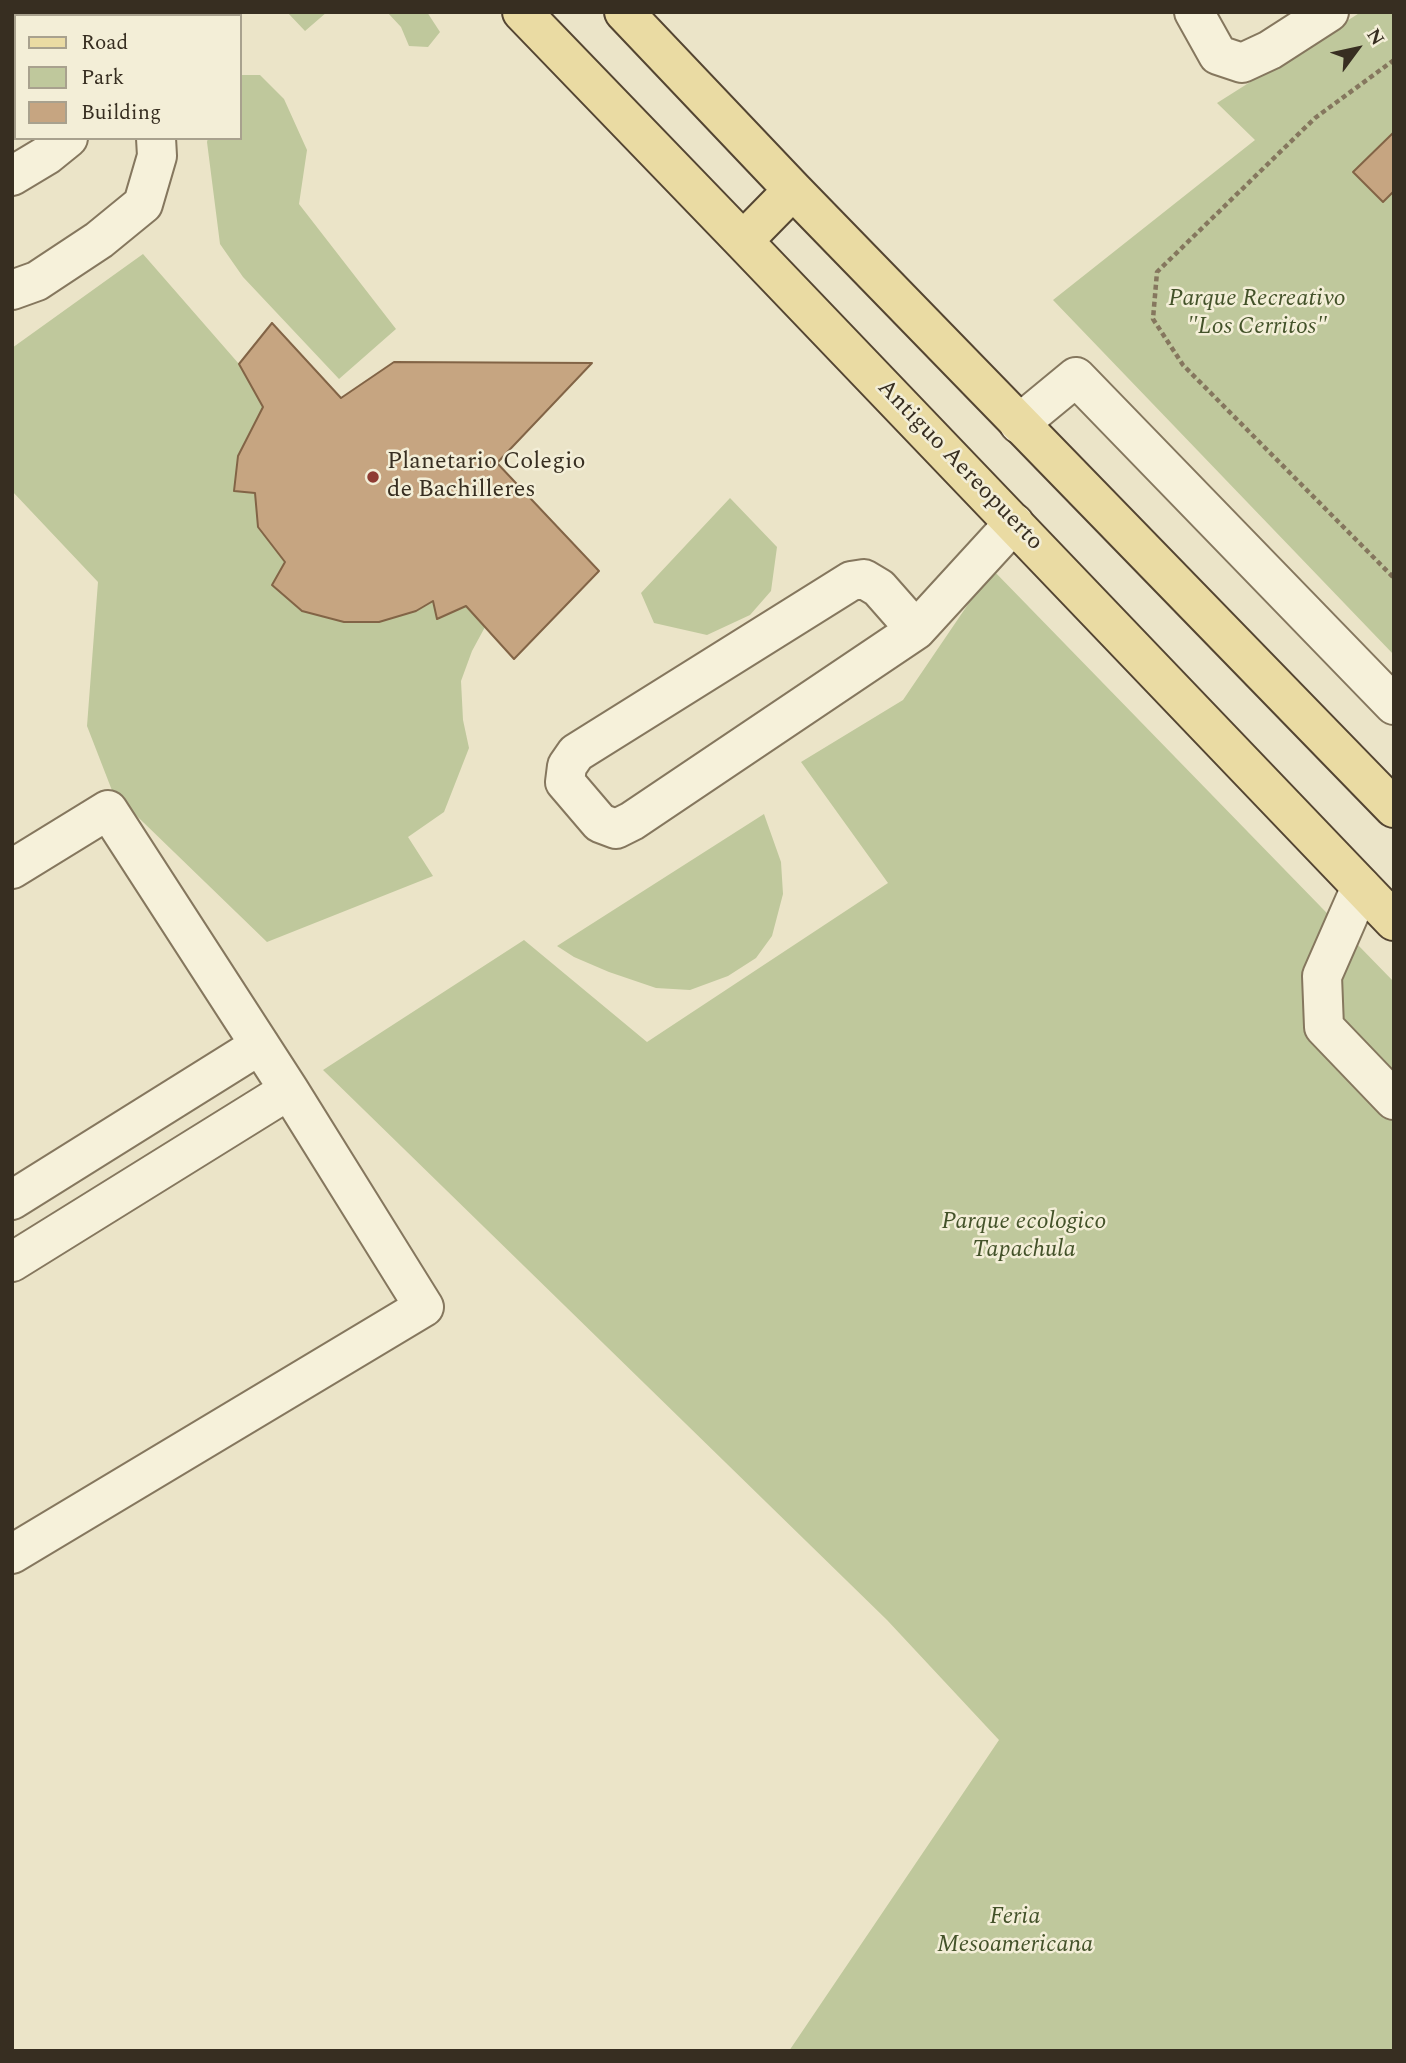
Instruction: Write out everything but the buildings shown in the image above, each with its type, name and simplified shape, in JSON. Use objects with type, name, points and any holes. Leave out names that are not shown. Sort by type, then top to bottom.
[{"type":"main road","name":"Antiguo Aereopuerto","points":[[522,12],[1394,921]]},
{"type":"main road","points":[[624,12],[1019,424],[1394,808]]},
{"type":"main road","points":[[743,241],[793,190]]},
{"type":"street","points":[[1194,12],[1218,55],[1242,63],[1269,50],[1329,12]]},
{"type":"street","points":[[12,176],[47,155],[66,140]]},
{"type":"street","points":[[12,290],[37,281],[99,240],[143,204],[157,156],[156,140]]},
{"type":"street","points":[[1019,424],[1076,377],[1394,705]]},
{"type":"street","points":[[916,630],[879,588],[864,579],[851,581],[576,753],[567,766],[565,782],[600,822],[615,829],[632,821],[916,630],[1014,523]]},
{"type":"street","points":[[12,869],[108,810],[289,1090],[424,1307],[12,1554]]},
{"type":"street","points":[[1361,887],[1322,976],[1324,1027],[1394,1100]]},
{"type":"street","points":[[12,1200],[260,1045]]},
{"type":"street","points":[[12,1262],[289,1090]]},
{"type":"path","points":[[1394,60],[1315,118],[1157,272],[1153,318],[1183,365],[1394,578]]},
{"type":"green space","points":[[12,12],[130,12],[14,14],[12,95]]},
{"type":"green space","points":[[287,12],[327,12],[305,31]]},
{"type":"green space","points":[[387,12],[427,12],[440,32],[428,47],[409,46],[401,27]]},
{"type":"green space","name":"Parque Recreativo \"Los Cerritos\"","points":[[1361,12],[1394,12],[1394,655],[1053,300],[1255,140],[1217,103]]},
{"type":"green space","points":[[242,75],[260,75],[284,99],[307,150],[299,204],[396,329],[339,379],[243,277],[220,244],[207,142],[242,140]]},
{"type":"green space","points":[[143,254],[239,364],[263,407],[238,456],[234,491],[255,493],[258,527],[285,562],[272,585],[302,611],[344,622],[379,622],[416,611],[433,601],[437,618],[466,606],[485,627],[472,651],[461,681],[463,720],[469,748],[444,812],[408,837],[433,876],[267,942],[113,793],[87,726],[98,582],[12,491],[12,348]]},
{"type":"green space","points":[[730,498],[777,547],[771,591],[750,615],[707,635],[654,623],[641,593]]},
{"type":"green space","name":"Parque ecologico Tapachula","points":[[992,569],[1394,982],[1394,2051],[789,2051],[999,1740],[887,1620],[323,1070],[524,940],[647,1042],[888,883],[801,762],[903,700]]},
{"type":"green space","points":[[764,814],[781,862],[783,894],[772,936],[756,958],[728,976],[690,990],[656,988],[609,972],[574,957],[557,946]]},
{"type":"place","name":"Planetario Colegio de Bachilleres","points":[[373,477]]},
{"type":"park label","name":"Feria Mesoamericana","points":[[1015,1932]]}]
